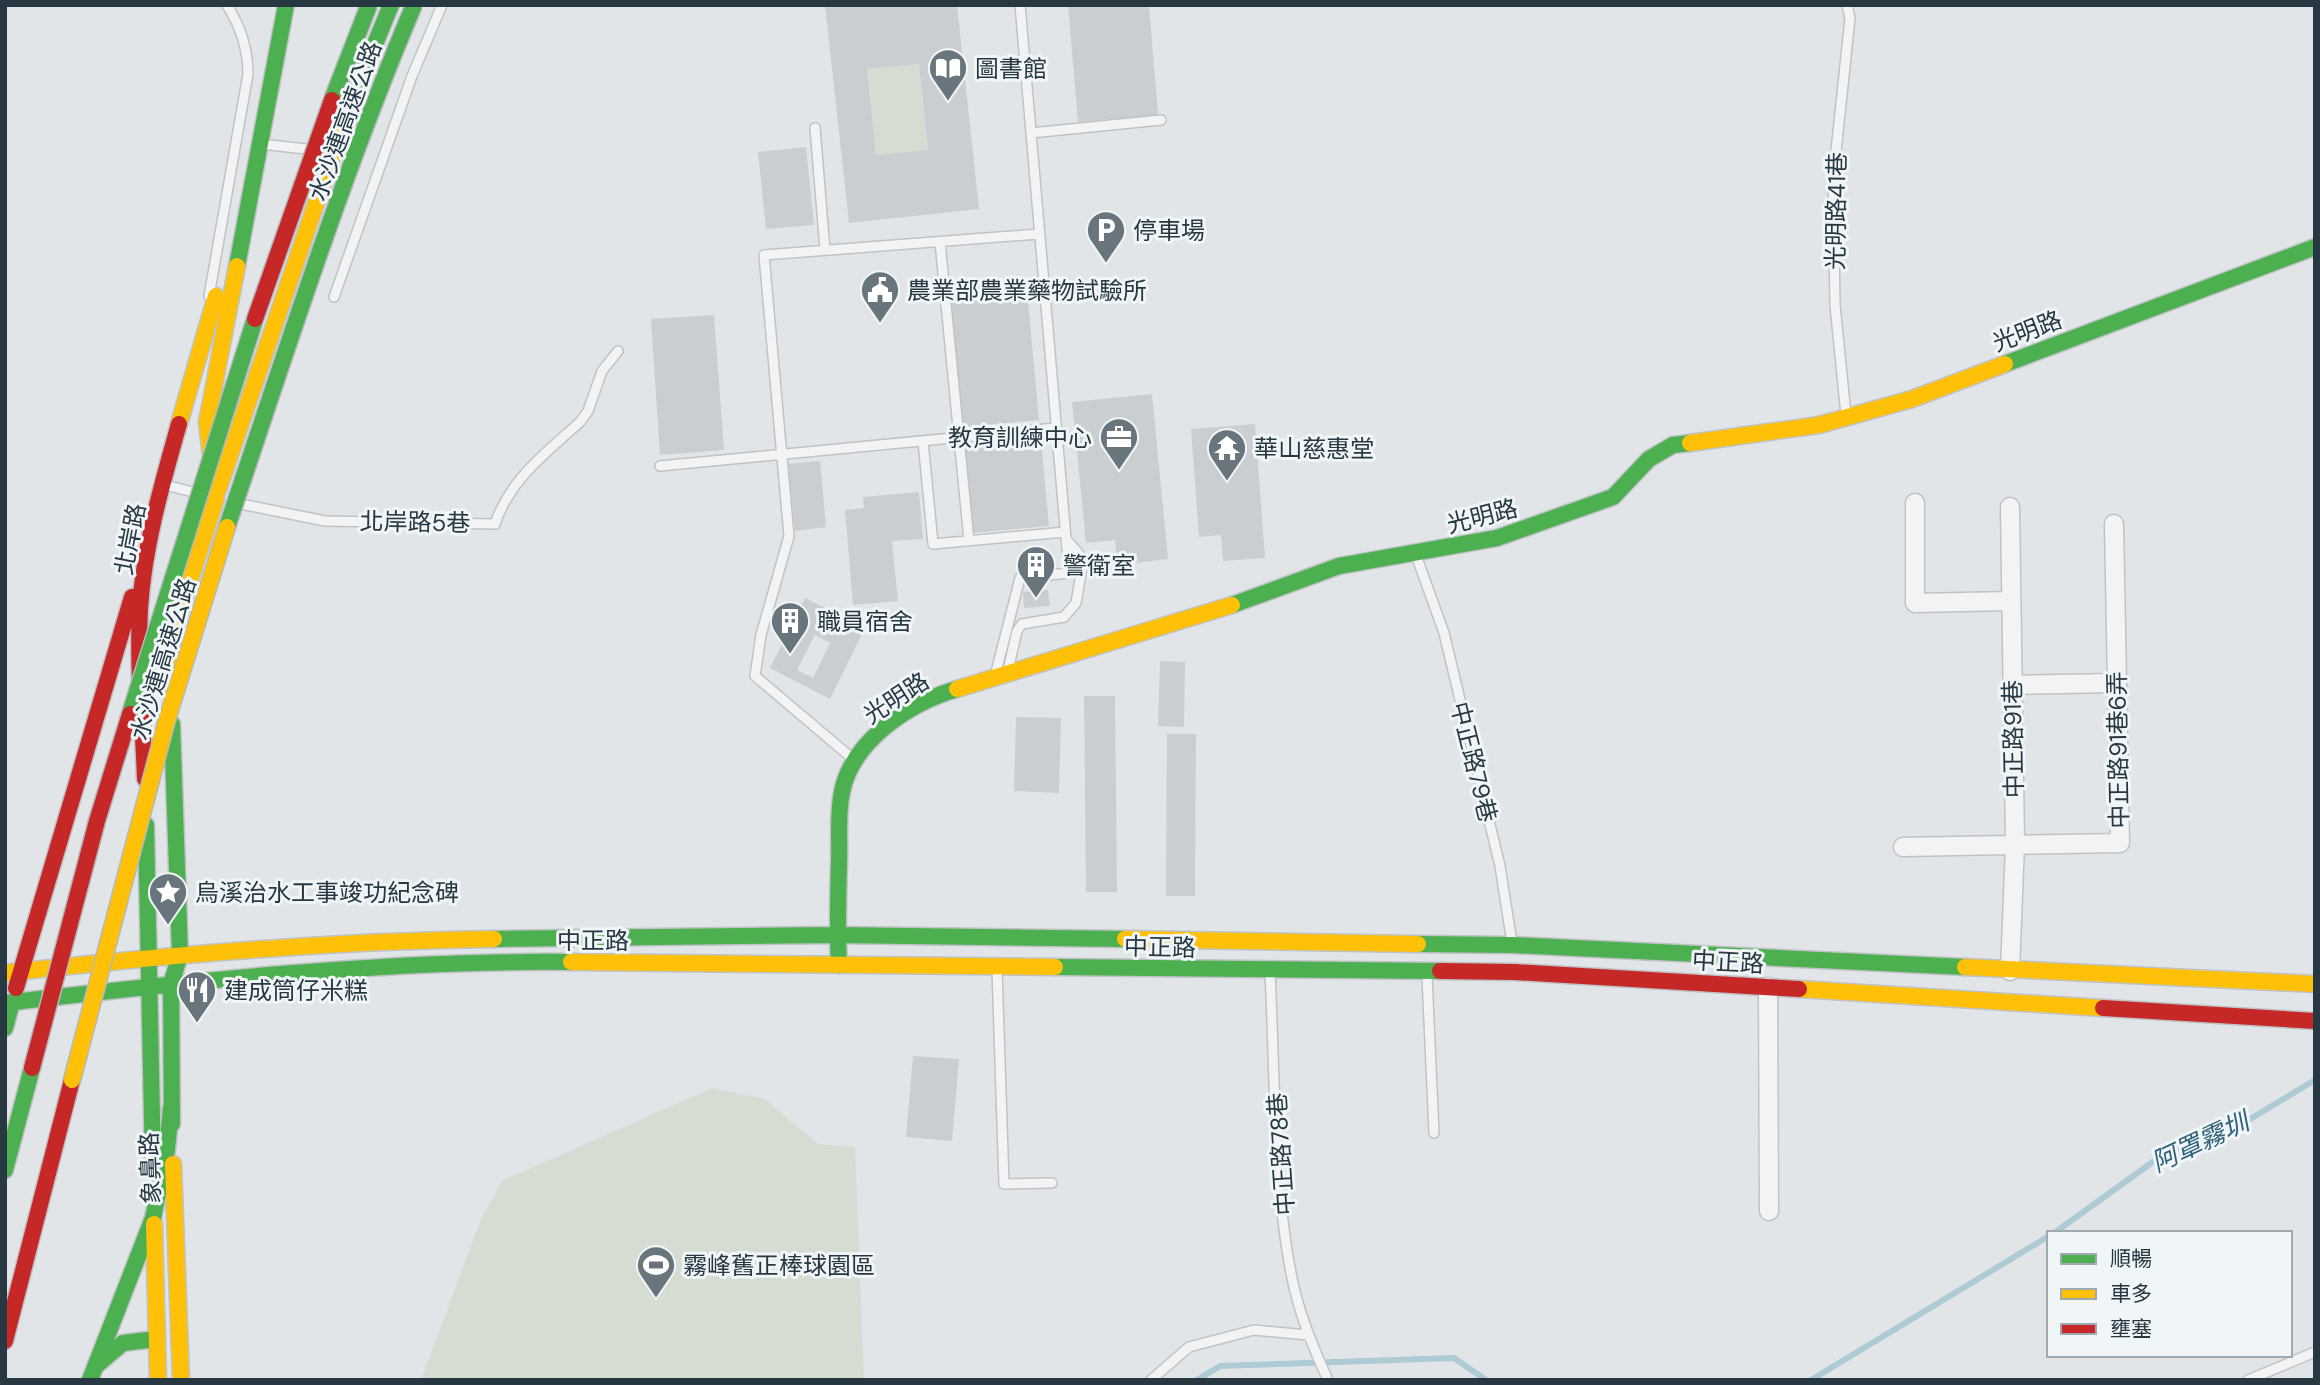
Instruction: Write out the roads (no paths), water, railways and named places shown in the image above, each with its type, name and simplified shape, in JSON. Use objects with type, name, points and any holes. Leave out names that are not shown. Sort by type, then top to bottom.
[{"type":"main road","name":"北岸路","points":[[180,955],[170,644],[216,498],[207,422],[286,5]]},
{"type":"main road","name":"水沙連高速公路","points":[[5,1170],[97,821],[182,541],[274,262],[349,51],[369,5]]},
{"type":"main road","points":[[216,498],[286,284],[391,5]]},
{"type":"main road","name":"水沙連高速公路","points":[[5,1341],[155,763],[223,540],[312,275],[387,69],[414,5]]},
{"type":"main road","name":"北岸路","points":[[150,957],[140,621],[143,582],[153,526],[259,144]]},
{"type":"main road","name":"光明路","points":[[839,965],[836,935],[843,785],[854,760],[874,737],[921,703],[949,691],[1208,613],[1339,566],[1416,555],[1497,538],[1613,498],[1649,458],[1672,445],[1819,425],[1912,399],[2315,247]]},
{"type":"main road","points":[[5,1028],[13,972],[153,526]]},
{"type":"main road","name":"中正路","points":[[13,972],[150,957],[379,940],[836,935],[1512,945],[2315,984]]},
{"type":"main road","name":"象鼻路","points":[[180,955],[171,984],[171,1108],[181,1380]]},
{"type":"main road","name":"象鼻路","points":[[150,957],[153,1218],[159,1380]]},
{"type":"main road","name":"中正路","points":[[9,1002],[171,984],[379,967],[554,962],[1269,972],[1514,972],[2315,1021]]},
{"type":"main road","points":[[2010,971],[2012,1002]]},
{"type":"main road","points":[[92,1374],[153,1218],[167,1150],[171,1108]]},
{"type":"main road","points":[[155,1262],[176,1261]]},
{"type":"main road","points":[[92,1374],[110,1351],[130,1339],[156,1339]]},
{"type":"street","points":[[1915,503],[1915,603],[2010,601]]},
{"type":"street","name":"中正路91巷","points":[[2010,507],[2015,844],[2010,971]]},
{"type":"street","name":"中正路91巷6弄","points":[[1903,847],[2120,843],[2114,524]]},
{"type":"street","points":[[2012,685],[2117,683]]},
{"type":"street","points":[[1768,987],[1769,1211]]},
{"type":"lane","points":[[196,368],[248,74],[248,55],[243,34],[227,5]]},
{"type":"lane","points":[[334,297],[412,76],[442,5]]},
{"type":"lane","points":[[1001,676],[1020,578],[1069,573],[1020,5]]},
{"type":"lane","name":"光明路41巷","points":[[1846,418],[1835,306],[1833,180],[1850,18],[1847,5]]},
{"type":"lane","points":[[1031,133],[1161,120]]},
{"type":"lane","points":[[815,128],[825,250]]},
{"type":"lane","points":[[259,144],[383,158]]},
{"type":"lane","points":[[854,760],[755,676],[761,635],[789,536],[764,255],[1039,234]]},
{"type":"lane","points":[[940,242],[969,541]]},
{"type":"lane","name":"北岸路5巷","points":[[164,485],[294,517],[326,521],[495,524],[502,504],[515,482],[580,422],[588,411],[602,371],[618,351]]},
{"type":"lane","points":[[660,466],[1056,428]]},
{"type":"lane","points":[[923,441],[933,544],[1065,535]]},
{"type":"lane","points":[[1001,676],[1022,624],[1064,617],[1076,603],[1082,567],[1079,554],[1065,535]]},
{"type":"lane","name":"中正路79巷","points":[[1416,555],[1444,633],[1460,709],[1479,776],[1510,918],[1514,972]]},
{"type":"lane","points":[[997,967],[1004,1184],[1052,1182]]},
{"type":"lane","points":[[1427,971],[1434,1133]]},
{"type":"lane","name":"中正路78巷","points":[[1269,972],[1280,1172],[1291,1273],[1308,1335],[1328,1380]]},
{"type":"lane","points":[[1151,1380],[1189,1347],[1254,1330],[1308,1335]]},
{"type":"lane","points":[[2248,1380],[2315,1352]]},
{"type":"waterway","name":"阿罩霧圳","points":[[2057,1231],[2168,1151],[2227,1133],[2315,1080]]},
{"type":"waterway","name":"阿罩霧圳","points":[[1811,1380],[2047,1237]]},
{"type":"waterway","name":"阿罩霧圳","points":[[1197,1380],[1220,1366],[1454,1358],[1486,1380]]},
{"type":"place","name":"圖書館","points":[[948,102]]},
{"type":"place","name":"停車場","points":[[1106,264]]},
{"type":"place","name":"農業部農業藥物試驗所","points":[[880,324]]},
{"type":"place","name":"教育訓練中心","points":[[1119,471]]},
{"type":"place","name":"華山慈惠堂","points":[[1227,482]]},
{"type":"place","name":"警衛室","points":[[1036,599]]},
{"type":"place","name":"職員宿舍","points":[[790,655]]},
{"type":"place","name":"烏溪治水工事竣功紀念碑","points":[[168,926]]},
{"type":"place","name":"建成筒仔米糕","points":[[197,1024]]},
{"type":"place","name":"霧峰舊正棒球園區","points":[[656,1299]]}]
